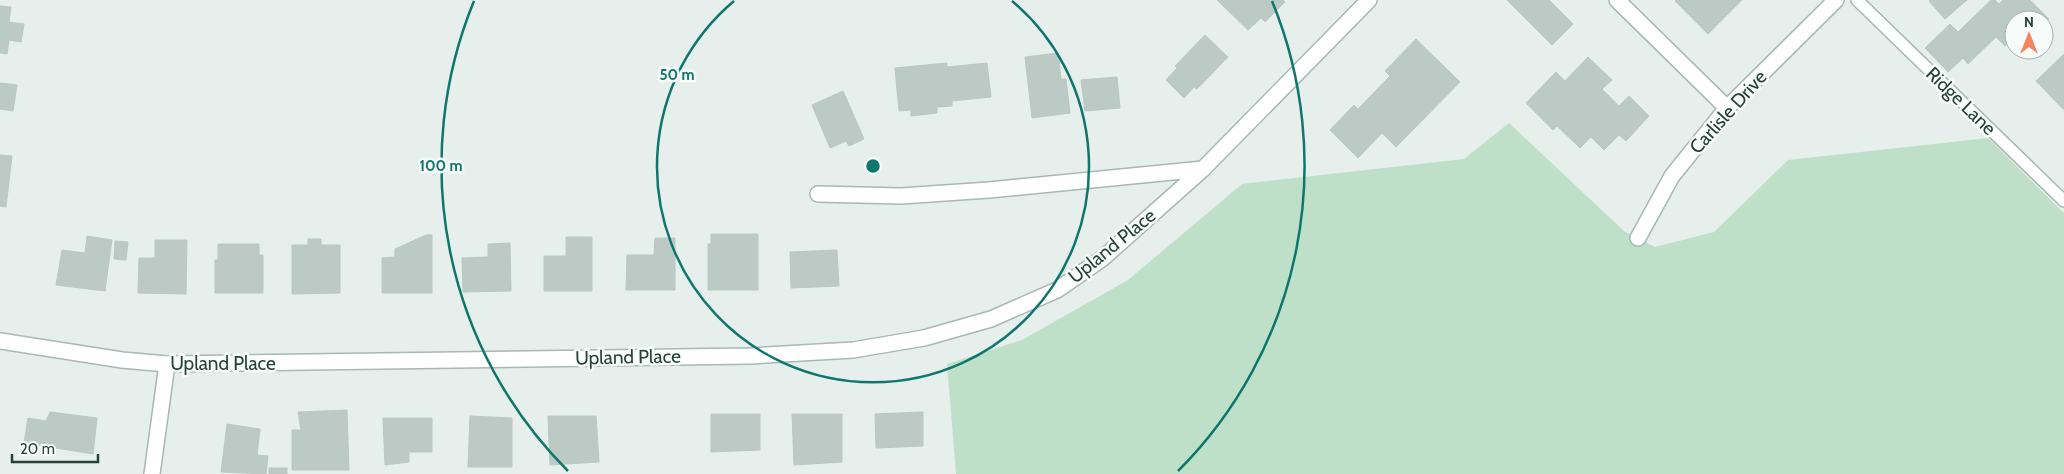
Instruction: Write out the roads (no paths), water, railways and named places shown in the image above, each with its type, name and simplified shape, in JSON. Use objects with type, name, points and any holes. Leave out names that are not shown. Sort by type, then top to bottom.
[{"type":"street","name":"Upland Place","points":[[0,341],[122,360],[167,364],[750,356],[853,350],[924,338],[991,319],[1057,290],[1103,258],[1204,169],[1369,0]]},
{"type":"street","points":[[1617,0],[1728,108]]},
{"type":"street","name":"Carlisle Drive","points":[[1638,238],[1672,176],[1728,108],[1836,0]]},
{"type":"street","points":[[818,194],[900,196],[989,190],[1204,169]]},
{"type":"street","points":[[152,474],[167,364]]},
{"type":"lane","name":"Ridge Lane","points":[[1857,0],[2064,201]]}]
